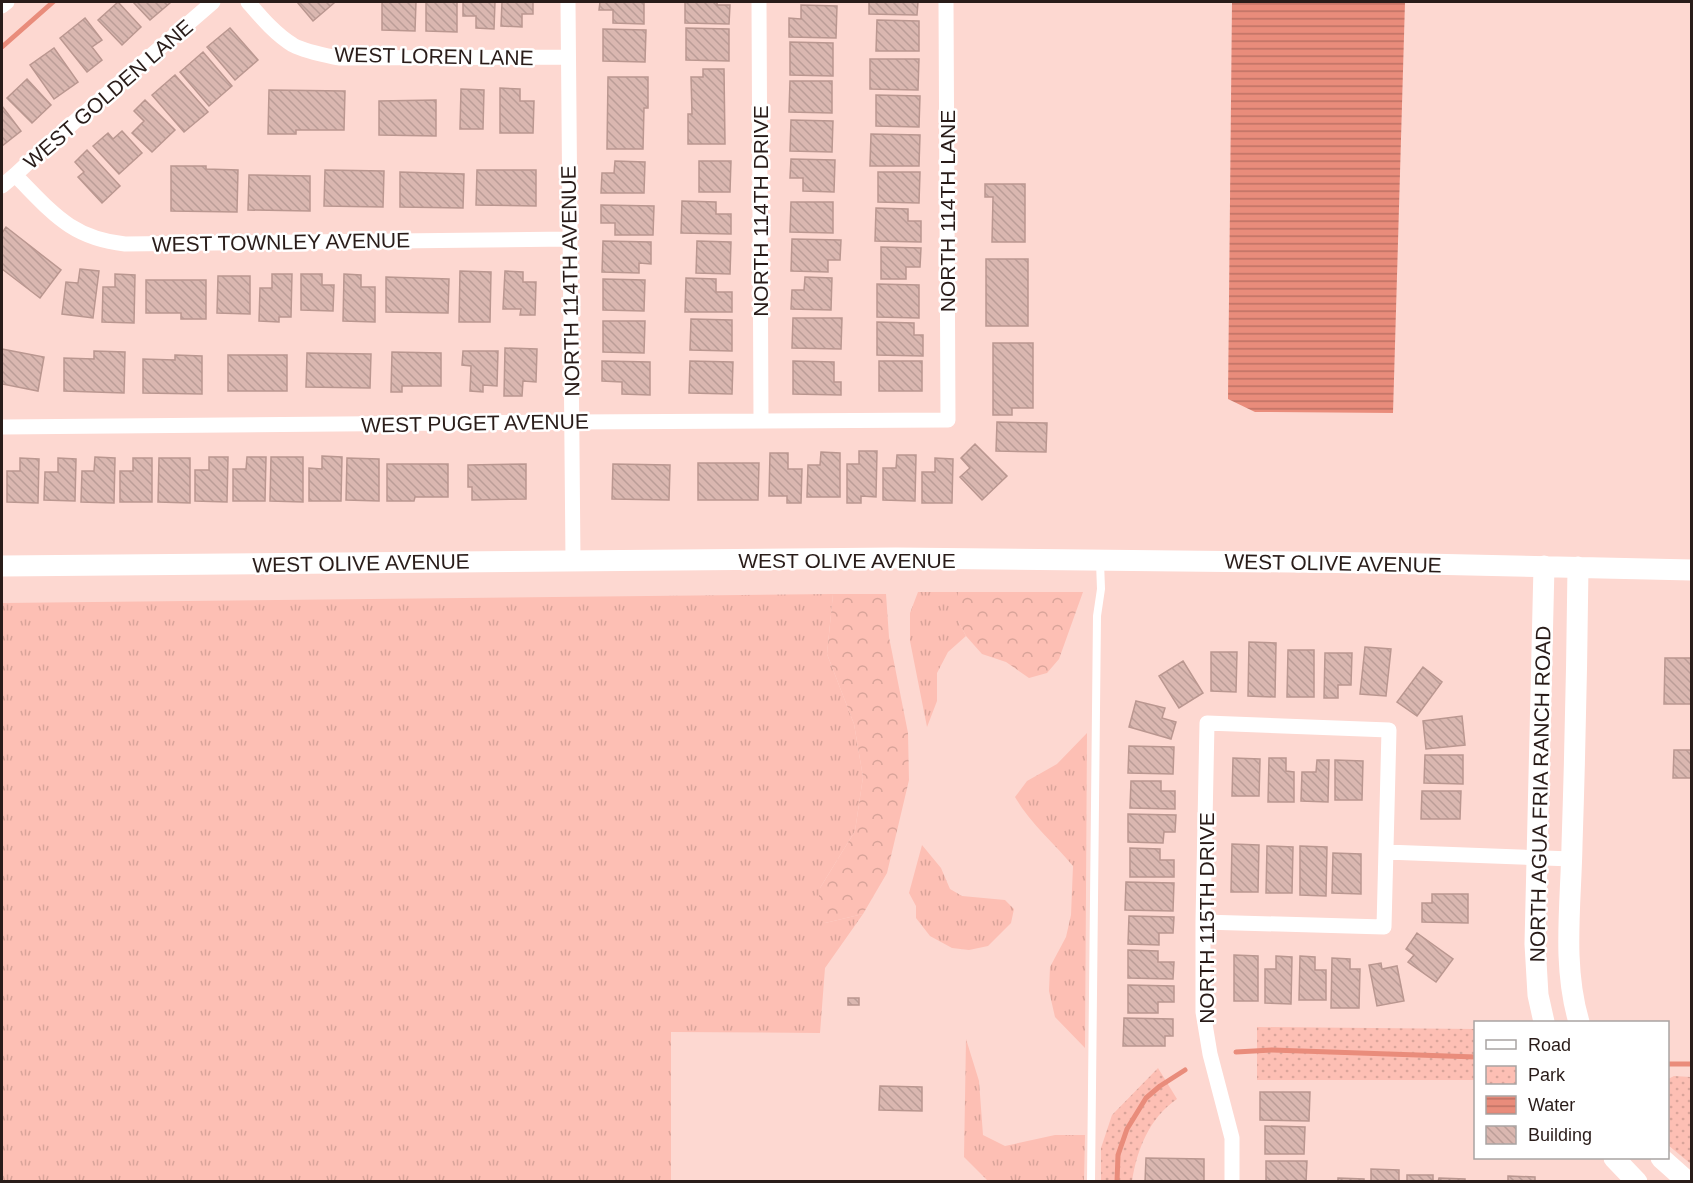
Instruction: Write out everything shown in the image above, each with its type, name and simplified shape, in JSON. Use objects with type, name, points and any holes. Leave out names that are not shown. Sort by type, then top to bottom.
[{"type":"main road","name":"WEST OLIVE AVENUE","points":[[2,566],[896,558],[1692,570]]},
{"type":"main road","name":"NORTH AGUA FRIA RANCH ROAD","points":[[1544,566],[1535,944],[1538,995],[1544,1021]]},
{"type":"main road","name":"NORTH AGUA FRIA RANCH ROAD","points":[[1578,567],[1569,960],[1579,1021]]},
{"type":"main road","points":[[1615,1159],[1637,1182]]},
{"type":"main road","points":[[1662,1159],[1688,1182]]},
{"type":"street","points":[[2,6],[7,2]]},
{"type":"street","name":"WEST GOLDEN LANE","points":[[2,186],[213,2]]},
{"type":"street","name":"WEST LOREN LANE","points":[[248,2],[267,24],[294,45],[321,55],[339,58],[568,57]]},
{"type":"street","name":"NORTH 114TH AVENUE","points":[[568,2],[573,561]]},
{"type":"street","name":"NORTH 114TH DRIVE","points":[[759,2],[761,420]]},
{"type":"street","name":"NORTH 114TH LANE","points":[[946,2],[948,420]]},
{"type":"street","name":"WEST TOWNLEY AVENUE","points":[[15,175],[56,216],[73,229],[94,238],[117,243],[570,239]]},
{"type":"street","name":"WEST PUGET AVENUE","points":[[2,428],[948,420]]},
{"type":"street","name":"NORTH 115TH DRIVE","points":[[1232,1182],[1232,1138],[1210,1054],[1203,1012],[1207,723],[1389,730],[1386,852]]},
{"type":"street","points":[[1203,922],[1384,927],[1386,852],[1572,859]]},
{"type":"lane","points":[[1091,1182],[1097,616],[1101,589],[1100,560]]},
{"type":"green space","points":[[918,592],[958,592],[958,621],[966,636],[948,652],[937,673],[937,701],[927,727],[910,641],[910,613]]},
{"type":"green space","points":[[958,592],[1083,592],[1059,659],[1047,673],[1029,678],[1006,662],[982,654],[966,636],[958,621]]},
{"type":"green space","points":[[833,594],[827,654],[854,724],[863,777],[855,831],[820,888],[825,923],[863,914],[825,968],[820,1033],[671,1032],[671,1181],[2,1181],[2,603]]},
{"type":"green space","points":[[833,594],[886,594],[889,637],[908,733],[909,780],[887,873],[863,914],[825,923],[817,912],[820,888],[855,831],[863,777],[854,724],[827,654]]},
{"type":"green space","points":[[1087,733],[1085,1048],[1055,1017],[1049,991],[1050,967],[1066,937],[1071,915],[1073,866],[1035,824],[1015,797],[1027,781],[1057,764]]},
{"type":"green space","points":[[922,845],[941,868],[950,889],[962,896],[1005,900],[1014,909],[1011,923],[988,946],[969,950],[952,948],[930,936],[916,918],[916,906],[909,893]]},
{"type":"green space","points":[[1257,1027],[1474,1029],[1474,1080],[1257,1080]]},
{"type":"green space","points":[[966,1039],[979,1081],[983,1135],[1005,1146],[1055,1135],[1085,1135],[1084,1181],[988,1181],[964,1157]]},
{"type":"green space","points":[[1158,1068],[1177,1099],[1159,1115],[1146,1135],[1137,1158],[1132,1181],[1101,1181],[1101,1148],[1112,1115]]},
{"type":"green space","points":[[1674,1076],[1691,1077],[1691,1164],[1669,1146],[1669,1078]]},
{"type":"water","points":[[1232,2],[1405,2],[1393,413],[1255,412],[1228,399]]},
{"type":"building","points":[[118,2],[141,27],[122,45],[98,20]]},
{"type":"building","points":[[133,2],[169,2],[170,3],[150,20]]},
{"type":"building","points":[[297,2],[333,2],[334,3],[313,21]]},
{"type":"building","points":[[382,2],[416,2],[415,31],[382,30]]},
{"type":"building","points":[[426,2],[457,2],[457,32],[426,31]]},
{"type":"building","points":[[463,2],[495,2],[494,29],[476,28],[476,16],[463,16]]},
{"type":"building","points":[[502,2],[533,2],[533,14],[522,14],[522,27],[501,26]]},
{"type":"building","points":[[600,2],[644,2],[644,24],[613,23],[613,10],[599,10]]},
{"type":"building","points":[[685,2],[717,2],[717,5],[730,5],[729,24],[685,23]]},
{"type":"building","points":[[869,2],[918,2],[917,15],[869,14]]},
{"type":"building","points":[[801,5],[837,6],[836,38],[789,37],[789,18],[801,19]]},
{"type":"building","points":[[85,18],[102,40],[92,47],[102,60],[87,72],[60,38]]},
{"type":"building","points":[[877,20],[919,21],[919,51],[876,51]]},
{"type":"building","points":[[230,28],[258,60],[235,80],[207,47]]},
{"type":"building","points":[[686,28],[729,29],[729,61],[686,60]]},
{"type":"building","points":[[603,29],[646,30],[645,62],[603,61]]},
{"type":"building","points":[[790,42],[833,43],[833,76],[790,75]]},
{"type":"building","points":[[54,48],[78,82],[54,99],[30,65]]},
{"type":"building","points":[[203,52],[232,86],[209,106],[180,72]]},
{"type":"building","points":[[870,59],[919,59],[918,90],[870,89]]},
{"type":"building","points":[[703,69],[724,69],[725,144],[688,144],[688,114],[692,114],[691,77],[703,77]]},
{"type":"building","points":[[175,75],[208,112],[184,132],[152,95]]},
{"type":"building","points":[[608,77],[648,77],[648,108],[644,108],[643,149],[607,149]]},
{"type":"building","points":[[27,79],[51,105],[32,123],[7,98]]},
{"type":"building","points":[[790,81],[832,81],[832,113],[789,112]]},
{"type":"building","points":[[500,88],[520,89],[520,101],[534,101],[533,133],[500,133]]},
{"type":"building","points":[[461,89],[484,90],[483,129],[460,129]]},
{"type":"building","points":[[269,90],[345,91],[344,130],[296,130],[296,134],[268,134]]},
{"type":"building","points":[[876,95],[920,96],[919,127],[876,126]]},
{"type":"building","points":[[145,100],[175,130],[152,152],[132,133],[144,121],[134,111]]},
{"type":"building","points":[[436,100],[436,136],[379,135],[379,101]]},
{"type":"building","points":[[2,106],[21,131],[2,146]]},
{"type":"building","points":[[791,120],[833,121],[832,152],[790,151]]},
{"type":"building","points":[[122,131],[142,153],[119,174],[93,146],[108,133],[113,139]]},
{"type":"building","points":[[871,134],[920,135],[919,166],[870,166]]},
{"type":"building","points":[[87,150],[120,186],[102,203],[78,177],[84,172],[75,162]]},
{"type":"building","points":[[791,159],[835,160],[834,192],[803,191],[803,178],[790,178]]},
{"type":"building","points":[[615,161],[645,162],[644,193],[601,193],[602,173],[614,173]]},
{"type":"building","points":[[699,161],[731,161],[730,192],[699,192]]},
{"type":"building","points":[[171,166],[206,166],[206,169],[238,170],[237,212],[171,211]]},
{"type":"building","points":[[325,170],[384,171],[383,207],[324,206]]},
{"type":"building","points":[[477,170],[536,170],[536,206],[476,205]]},
{"type":"building","points":[[400,172],[464,174],[463,208],[400,207]]},
{"type":"building","points":[[878,172],[920,172],[919,203],[878,202]]},
{"type":"building","points":[[249,175],[310,176],[310,211],[248,210]]},
{"type":"building","points":[[985,184],[1025,184],[1025,242],[992,242],[993,197],[985,197]]},
{"type":"building","points":[[682,201],[716,202],[716,214],[731,214],[731,234],[681,233]]},
{"type":"building","points":[[791,202],[833,202],[833,233],[790,232]]},
{"type":"building","points":[[601,205],[654,206],[653,235],[615,235],[615,223],[601,223]]},
{"type":"building","points":[[876,208],[908,209],[908,221],[921,221],[921,242],[875,241]]},
{"type":"building","points":[[6,227],[61,270],[40,298],[2,269],[2,233]]},
{"type":"building","points":[[792,239],[841,240],[840,260],[828,260],[828,272],[791,271]]},
{"type":"building","points":[[603,241],[651,242],[651,264],[639,263],[639,273],[602,272]]},
{"type":"building","points":[[697,241],[731,242],[730,274],[696,273]]},
{"type":"building","points":[[881,247],[921,248],[920,267],[906,267],[906,279],[881,279]]},
{"type":"building","points":[[986,259],[1028,259],[1028,326],[986,326]]},
{"type":"building","points":[[80,269],[99,271],[93,318],[62,314],[66,282],[78,283]]},
{"type":"building","points":[[460,271],[491,272],[490,322],[459,322]]},
{"type":"building","points":[[505,271],[523,272],[523,282],[536,282],[535,315],[520,315],[521,309],[503,309]]},
{"type":"building","points":[[115,274],[135,275],[134,323],[102,322],[103,287],[115,287]]},
{"type":"building","points":[[272,274],[292,274],[291,317],[279,317],[279,322],[259,321],[260,288],[272,288]]},
{"type":"building","points":[[301,274],[322,274],[322,285],[334,285],[333,311],[301,310]]},
{"type":"building","points":[[344,274],[361,275],[361,287],[375,287],[375,322],[343,321]]},
{"type":"building","points":[[218,276],[250,276],[250,314],[217,313]]},
{"type":"building","points":[[386,277],[449,279],[448,313],[386,312]]},
{"type":"building","points":[[805,277],[832,278],[831,310],[791,309],[792,290],[804,290]]},
{"type":"building","points":[[686,278],[716,279],[716,292],[732,292],[732,312],[685,312]]},
{"type":"building","points":[[603,279],[645,280],[644,311],[603,310]]},
{"type":"building","points":[[146,280],[206,280],[206,319],[181,319],[181,313],[146,313]]},
{"type":"building","points":[[877,284],[919,285],[919,318],[877,317]]},
{"type":"building","points":[[793,318],[842,318],[841,349],[792,348]]},
{"type":"building","points":[[691,319],[732,320],[732,351],[690,350]]},
{"type":"building","points":[[603,321],[645,321],[644,353],[603,352]]},
{"type":"building","points":[[877,322],[914,323],[914,335],[923,335],[923,356],[877,355]]},
{"type":"building","points":[[993,343],[1033,343],[1033,408],[1012,408],[1012,415],[993,415]]},
{"type":"building","points":[[505,348],[537,349],[536,382],[523,381],[522,396],[504,396]]},
{"type":"building","points":[[2,349],[44,357],[38,391],[2,384]]},
{"type":"building","points":[[94,351],[125,352],[124,393],[64,391],[64,358],[94,359]]},
{"type":"building","points":[[463,351],[498,351],[497,386],[483,385],[483,392],[470,391],[471,366],[462,365]]},
{"type":"building","points":[[392,352],[441,353],[441,386],[402,386],[402,392],[391,392]]},
{"type":"building","points":[[307,353],[371,354],[370,388],[306,387]]},
{"type":"building","points":[[175,355],[202,356],[202,394],[143,393],[143,359],[175,360]]},
{"type":"building","points":[[228,355],[287,355],[287,391],[228,391]]},
{"type":"building","points":[[602,361],[650,362],[650,395],[622,394],[622,382],[602,381]]},
{"type":"building","points":[[690,361],[733,362],[732,394],[689,393]]},
{"type":"building","points":[[793,361],[834,362],[834,382],[841,382],[841,395],[793,394]]},
{"type":"building","points":[[879,361],[922,361],[922,391],[879,391]]},
{"type":"building","points":[[997,422],[1047,423],[1046,452],[996,451]]},
{"type":"building","points":[[975,444],[1007,476],[982,500],[960,477],[970,468],[961,458]]},
{"type":"building","points":[[859,451],[877,451],[876,497],[861,496],[861,503],[847,503],[847,464],[859,464]]},
{"type":"building","points":[[821,452],[840,453],[840,497],[807,497],[808,465],[820,465]]},
{"type":"building","points":[[770,453],[788,453],[788,469],[802,469],[801,503],[787,503],[787,496],[769,496]]},
{"type":"building","points":[[897,455],[916,455],[915,501],[883,500],[883,468],[896,468]]},
{"type":"building","points":[[322,456],[342,457],[341,501],[309,501],[309,468],[322,469]]},
{"type":"building","points":[[95,457],[115,458],[114,503],[81,502],[82,471],[94,471]]},
{"type":"building","points":[[209,457],[228,457],[227,502],[195,501],[195,470],[209,470]]},
{"type":"building","points":[[247,457],[266,457],[265,501],[233,501],[233,469],[246,469]]},
{"type":"building","points":[[271,457],[303,457],[303,502],[270,501]]},
{"type":"building","points":[[20,458],[39,459],[38,503],[7,502],[7,471],[20,471]]},
{"type":"building","points":[[58,458],[76,459],[75,501],[44,500],[45,472],[58,472]]},
{"type":"building","points":[[133,458],[152,458],[152,502],[120,502],[120,471],[133,471]]},
{"type":"building","points":[[159,458],[190,458],[190,503],[158,502]]},
{"type":"building","points":[[347,458],[379,459],[379,501],[346,500]]},
{"type":"building","points":[[935,458],[953,459],[952,503],[922,503],[922,472],[935,472]]},
{"type":"building","points":[[698,463],[759,463],[758,500],[698,500]]},
{"type":"building","points":[[387,464],[448,464],[448,497],[415,497],[414,501],[387,501]]},
{"type":"building","points":[[526,464],[526,499],[472,500],[472,487],[468,487],[468,465]]},
{"type":"building","points":[[613,464],[670,465],[669,500],[612,499]]},
{"type":"building","points":[[1249,642],[1276,643],[1275,697],[1248,696]]},
{"type":"building","points":[[1365,647],[1391,649],[1386,696],[1360,694]]},
{"type":"building","points":[[1288,650],[1314,650],[1314,697],[1287,697]]},
{"type":"building","points":[[1211,652],[1237,652],[1236,692],[1211,691]]},
{"type":"building","points":[[1325,653],[1352,653],[1351,685],[1338,685],[1338,698],[1324,698]]},
{"type":"building","points":[[1665,658],[1692,658],[1692,704],[1664,704]]},
{"type":"building","points":[[1183,661],[1203,693],[1179,708],[1159,676]]},
{"type":"building","points":[[1423,667],[1442,682],[1417,716],[1397,702]]},
{"type":"building","points":[[1136,701],[1165,708],[1162,718],[1176,722],[1171,739],[1129,727]]},
{"type":"building","points":[[1462,716],[1465,745],[1426,749],[1423,721]]},
{"type":"building","points":[[1129,746],[1174,747],[1173,774],[1128,773]]},
{"type":"building","points":[[1674,750],[1692,750],[1692,778],[1673,778]]},
{"type":"building","points":[[1425,755],[1463,755],[1463,784],[1424,783]]},
{"type":"building","points":[[1233,758],[1260,759],[1259,796],[1232,796]]},
{"type":"building","points":[[1269,758],[1286,758],[1286,771],[1294,772],[1294,802],[1268,802]]},
{"type":"building","points":[[1317,760],[1329,760],[1328,802],[1301,801],[1302,772],[1316,772]]},
{"type":"building","points":[[1335,760],[1363,761],[1362,800],[1335,800]]},
{"type":"building","points":[[1131,781],[1161,781],[1161,791],[1175,791],[1175,809],[1130,808]]},
{"type":"building","points":[[1422,791],[1461,791],[1460,819],[1421,819]]},
{"type":"building","points":[[1128,814],[1176,815],[1175,832],[1164,832],[1163,843],[1128,842]]},
{"type":"building","points":[[1232,844],[1259,845],[1258,892],[1231,892]]},
{"type":"building","points":[[1267,846],[1293,847],[1292,893],[1266,893]]},
{"type":"building","points":[[1300,846],[1327,847],[1326,896],[1300,895]]},
{"type":"building","points":[[1130,848],[1160,849],[1160,860],[1174,860],[1174,877],[1130,877]]},
{"type":"building","points":[[1333,853],[1361,854],[1361,894],[1332,893]]},
{"type":"building","points":[[1126,882],[1174,883],[1173,911],[1125,910]]},
{"type":"building","points":[[1432,894],[1468,894],[1468,923],[1422,922],[1422,903],[1432,903]]},
{"type":"building","points":[[1129,916],[1174,917],[1173,933],[1159,933],[1159,945],[1128,944]]},
{"type":"building","points":[[1417,933],[1453,959],[1436,982],[1408,962],[1414,955],[1406,949]]},
{"type":"building","points":[[1128,950],[1158,951],[1158,962],[1174,962],[1173,979],[1128,978]]},
{"type":"building","points":[[1234,955],[1258,956],[1258,1001],[1234,1001]]},
{"type":"building","points":[[1276,956],[1292,957],[1291,1004],[1265,1003],[1265,969],[1276,969]]},
{"type":"building","points":[[1300,956],[1315,957],[1315,970],[1326,970],[1326,1000],[1299,1000]]},
{"type":"building","points":[[1332,958],[1350,959],[1350,969],[1360,969],[1359,1008],[1331,1008]]},
{"type":"building","points":[[1381,963],[1382,969],[1397,966],[1404,1001],[1377,1006],[1369,965]]},
{"type":"building","points":[[1128,985],[1174,986],[1174,1002],[1158,1002],[1158,1013],[1128,1013]]},
{"type":"building","points":[[848,998],[859,998],[859,1005],[848,1005]]},
{"type":"building","points":[[1124,1018],[1173,1019],[1173,1036],[1165,1036],[1165,1046],[1123,1046]]},
{"type":"building","points":[[880,1086],[922,1087],[922,1111],[879,1110]]},
{"type":"building","points":[[1260,1092],[1310,1092],[1309,1121],[1260,1120]]},
{"type":"building","points":[[1265,1126],[1305,1127],[1304,1154],[1265,1154]]},
{"type":"building","points":[[1146,1158],[1204,1159],[1204,1182],[1145,1182]]},
{"type":"building","points":[[1266,1161],[1307,1161],[1306,1182],[1266,1182]]},
{"type":"building","points":[[1371,1169],[1399,1170],[1399,1182],[1371,1182]]},
{"type":"building","points":[[1407,1175],[1433,1175],[1433,1182],[1407,1182]]},
{"type":"building","points":[[1508,1176],[1535,1177],[1535,1182],[1508,1182]]},
{"type":"building","points":[[1338,1178],[1364,1179],[1364,1182],[1338,1182]]},
{"type":"building","points":[[1439,1178],[1465,1179],[1465,1182],[1438,1182]]},
{"type":"waterway","points":[[2,47],[53,2]]},
{"type":"waterway","points":[[1236,1052],[1272,1050],[1474,1057]]},
{"type":"waterway","points":[[1669,1064],[1692,1064]]},
{"type":"waterway","points":[[1117,1182],[1118,1155],[1127,1129],[1146,1098],[1185,1070]]}]
